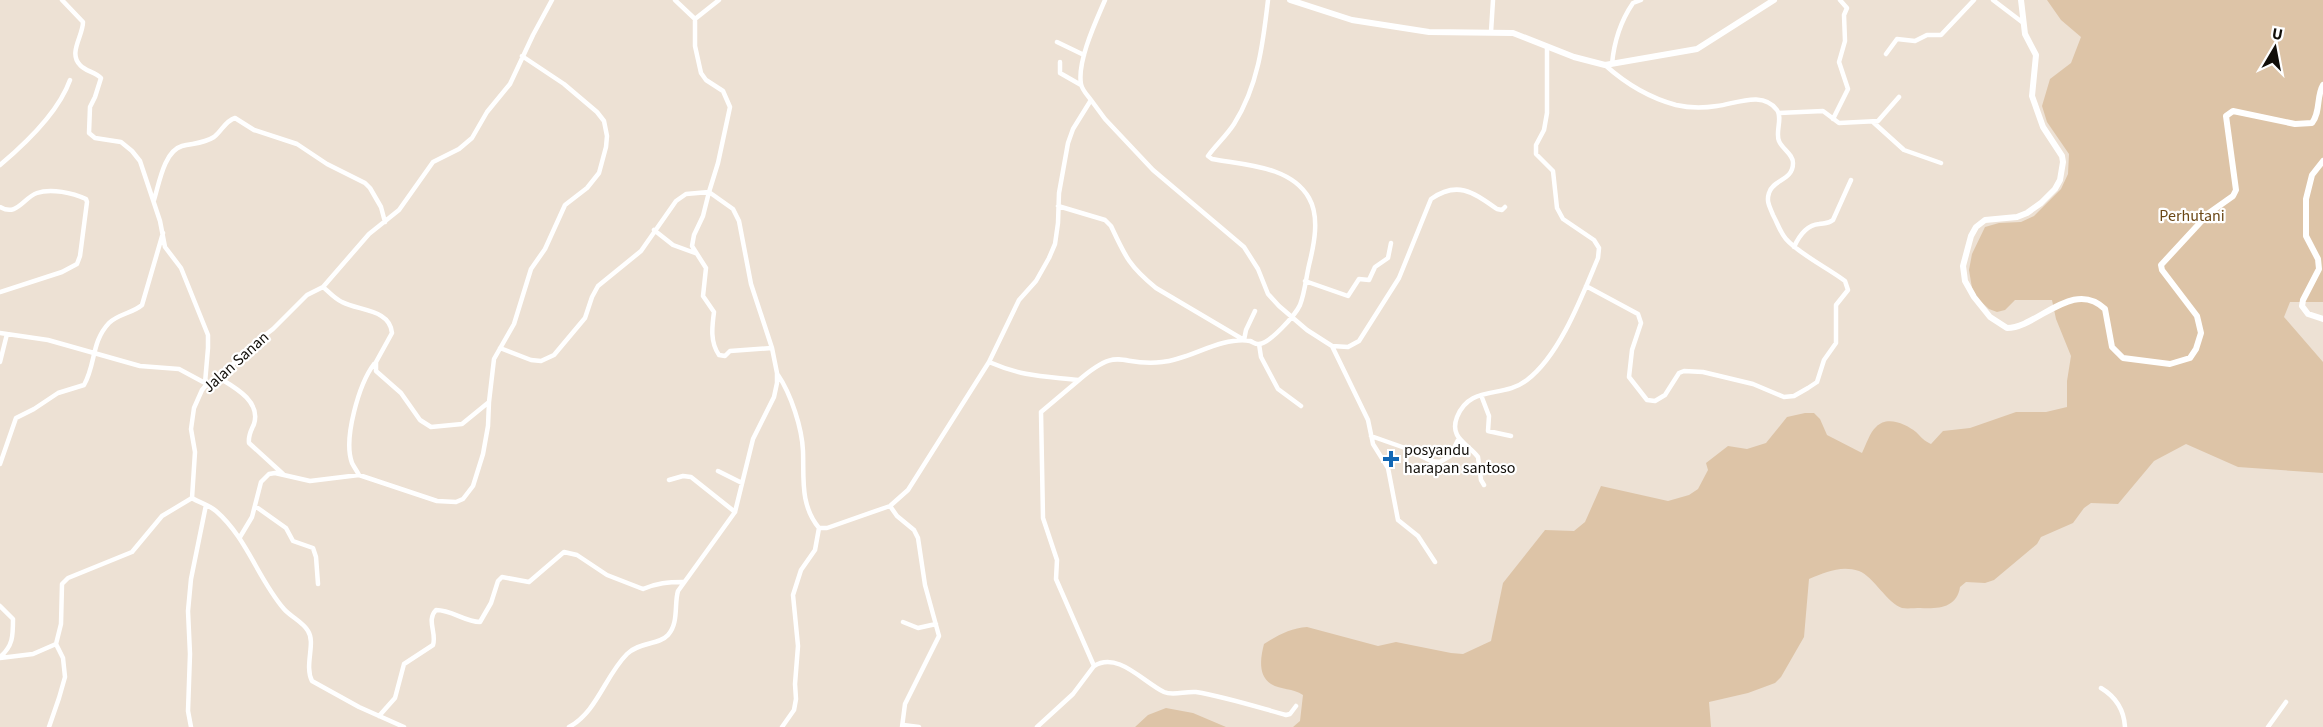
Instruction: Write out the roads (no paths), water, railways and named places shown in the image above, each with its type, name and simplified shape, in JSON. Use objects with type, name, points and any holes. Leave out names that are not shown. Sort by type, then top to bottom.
[{"type":"main road","points":[[1290,0],[1332,15],[1429,32],[1513,33],[1547,48],[1592,63],[1608,65],[1697,49],[1774,0]]},
{"type":"main road","points":[[2021,0],[2025,34],[2036,55],[2032,96],[2043,127],[2062,156],[2062,171],[2055,189],[2027,213],[2011,218],[1991,218],[1976,227],[1965,253],[1963,266],[1965,281],[1974,297],[1990,316],[2007,328],[2019,326],[2052,308],[2073,301],[2094,301],[2105,309],[2112,347],[2123,358],[2170,364],[2183,362],[2190,358],[2200,341],[2201,333],[2197,316],[2160,266],[2162,261],[2209,213],[2233,196],[2236,190],[2226,116],[2233,111],[2295,124],[2312,123],[2318,112],[2320,90],[2323,85]]},
{"type":"main road","points":[[2323,161],[2309,183],[2306,199],[2306,236],[2318,259],[2319,268],[2302,306],[2308,314],[2323,319]]},
{"type":"street","points":[[0,333],[48,340],[140,366],[179,369],[206,383],[208,335],[181,268],[165,247],[154,200],[140,161],[121,142],[95,138],[89,133],[90,107],[101,78],[82,67],[76,59],[75,53],[83,22],[62,0]]},
{"type":"street","name":"Jalan Sanan","points":[[192,498],[195,452],[191,434],[192,420],[198,398],[206,383],[221,379],[247,348],[273,329],[307,295],[323,287],[369,234],[399,210],[433,162],[459,149],[472,138],[487,112],[506,92],[552,0]]},
{"type":"street","points":[[675,0],[695,19],[695,46],[701,74],[723,92],[730,107],[718,163],[703,216],[692,241],[695,253],[706,268],[703,296],[714,312],[711,331],[719,355],[725,356],[730,351],[772,348]]},
{"type":"street","points":[[695,19],[718,0]]},
{"type":"street","points":[[1081,85],[1084,55],[1105,0]]},
{"type":"street","points":[[1058,206],[1105,220],[1111,226],[1132,268],[1143,278],[1244,340],[1259,344],[1266,342],[1292,317],[1299,307],[1313,244],[1315,217],[1313,205],[1305,191],[1283,174],[1212,159],[1208,156],[1234,124],[1251,92],[1263,43],[1268,0]]},
{"type":"street","points":[[1491,32],[1493,0]]},
{"type":"street","points":[[1586,286],[1638,314],[1641,324],[1632,350],[1629,377],[1635,388],[1647,400],[1655,401],[1660,400],[1679,373],[1692,371],[1753,384],[1778,395],[1794,396],[1817,382],[1824,360],[1836,343],[1836,305],[1848,290],[1845,281],[1794,247],[1785,237],[1767,202],[1770,189],[1775,183],[1787,178],[1793,165],[1791,156],[1778,139],[1779,113],[1772,105],[1757,99],[1717,106],[1677,105],[1653,97],[1620,79],[1608,65],[1623,19],[1633,3],[1641,0]]},
{"type":"street","points":[[1833,119],[1848,89],[1839,62],[1845,41],[1844,15],[1847,8],[1840,0]]},
{"type":"street","points":[[1886,54],[1897,39],[1915,41],[1927,35],[1941,36],[1974,0]]},
{"type":"street","points":[[1993,0],[2022,22]]},
{"type":"street","points":[[1058,42],[1084,55]]},
{"type":"street","points":[[1484,485],[1480,480],[1478,457],[1458,440],[1454,429],[1460,411],[1473,396],[1500,392],[1522,384],[1546,362],[1557,345],[1598,258],[1597,244],[1563,219],[1557,208],[1553,171],[1536,154],[1535,150],[1546,120],[1549,63],[1547,48]]},
{"type":"street","points":[[240,537],[249,524],[258,489],[264,476],[276,473],[310,481],[359,475],[437,501],[456,502],[464,499],[473,486],[483,454],[488,426],[494,359],[514,324],[531,269],[545,249],[565,205],[594,181],[604,161],[606,147],[607,136],[604,121],[597,112],[564,84],[522,56]]},
{"type":"street","points":[[1060,62],[1060,74],[1081,85],[1105,119],[1153,170],[1244,247],[1258,269],[1268,294],[1292,317],[1332,346],[1368,420],[1373,444],[1390,474],[1398,520],[1418,536],[1435,562]]},
{"type":"street","points":[[0,165],[63,99],[70,80]]},
{"type":"street","points":[[1779,113],[1823,111],[1843,124],[1873,122],[1879,119],[1899,97]]},
{"type":"street","points":[[819,528],[827,528],[890,506],[908,490],[989,362],[1019,300],[1036,281],[1049,258],[1055,244],[1058,206],[1068,143],[1073,129],[1091,100]]},
{"type":"street","points":[[154,200],[167,161],[176,149],[202,143],[214,136],[228,121],[235,118],[254,130],[297,144],[327,164],[365,183],[381,207],[385,222]]},
{"type":"street","points":[[1873,122],[1904,150],[1941,163]]},
{"type":"street","points":[[1794,247],[1797,240],[1811,226],[1830,223],[1833,220],[1851,180]]},
{"type":"street","points":[[1332,346],[1347,347],[1359,341],[1399,278],[1431,199],[1439,193],[1452,189],[1468,190],[1497,209],[1502,210],[1505,207]]},
{"type":"street","points":[[0,207],[8,211],[14,210],[36,193],[46,191],[79,196],[87,202],[80,256],[74,267],[0,292]]},
{"type":"street","points":[[500,348],[531,360],[541,361],[554,355],[585,318],[598,286],[641,251],[654,230],[681,198],[695,192],[709,192],[733,210],[739,221],[748,273],[772,348],[777,373],[775,392],[753,439],[735,512],[683,582],[676,596],[675,620],[669,634],[660,640],[638,647],[626,655],[587,712],[569,727]]},
{"type":"street","points":[[654,230],[673,245],[695,253]]},
{"type":"street","points":[[0,464],[16,418],[58,393],[84,385],[97,340],[110,322],[142,305],[147,295],[163,233]]},
{"type":"street","points":[[1305,281],[1348,296],[1356,282],[1363,279],[1369,280],[1375,267],[1388,258],[1391,243]]},
{"type":"street","points":[[323,287],[340,301],[382,316],[392,329],[391,338],[367,374],[362,386],[349,442],[352,463],[359,475]]},
{"type":"street","points":[[1244,340],[1255,311]]},
{"type":"street","points":[[0,362],[7,334]]},
{"type":"street","points":[[1094,666],[1056,579],[1056,556],[1042,510],[1041,411],[1100,363],[1115,358],[1161,363],[1220,344],[1244,340]]},
{"type":"street","points":[[1259,344],[1261,357],[1278,389],[1301,406]]},
{"type":"street","points":[[376,362],[376,371],[379,376],[401,393],[425,424],[435,428],[455,426],[475,415],[489,402]]},
{"type":"street","points":[[989,362],[1037,377],[1079,380]]},
{"type":"street","points":[[777,373],[789,393],[801,440],[806,504],[819,528],[815,550],[801,570],[793,595],[798,646],[796,699],[794,710],[782,727]]},
{"type":"street","points":[[221,379],[246,396],[254,413],[255,419],[248,437],[249,442],[284,474]]},
{"type":"street","points":[[1481,395],[1489,416],[1488,431],[1511,436]]},
{"type":"street","points":[[1371,436],[1437,462],[1450,456],[1458,440]]},
{"type":"street","points":[[718,471],[742,483]]},
{"type":"street","points":[[669,480],[683,476],[691,477],[735,512]]},
{"type":"street","points":[[49,727],[60,698],[64,677],[63,658],[56,644],[61,624],[64,581],[132,552],[162,516],[192,498],[218,513],[240,537],[285,610],[308,630],[310,640],[308,668],[312,681],[404,727]]},
{"type":"street","points":[[191,727],[188,711],[190,654],[188,611],[206,505]]},
{"type":"street","points":[[255,506],[286,528],[293,541],[313,548],[318,584]]},
{"type":"street","points":[[890,506],[897,516],[914,530],[918,538],[925,585],[939,636],[905,704],[903,726],[919,727]]},
{"type":"street","points":[[379,716],[394,698],[404,664],[433,645],[435,640],[431,619],[434,612],[436,610],[447,611],[474,622],[480,622],[485,616],[498,581],[502,577],[529,582],[564,552],[577,555],[607,575],[643,590],[650,585],[662,582],[683,582]]},
{"type":"street","points":[[0,606],[13,620],[9,649],[0,657]]},
{"type":"street","points":[[903,622],[918,628],[936,624]]},
{"type":"street","points":[[0,657],[33,654],[56,644]]},
{"type":"street","points":[[1037,727],[1074,694],[1094,666],[1100,663],[1124,665],[1148,685],[1167,693],[1198,693],[1286,715],[1290,714],[1296,706]]},
{"type":"street","points":[[2102,688],[2113,695],[2121,710],[2125,727]]},
{"type":"street","points":[[2268,727],[2286,702]]},
{"type":"place","name":"posyandu harapan santoso","points":[[1391,459]]},
{"type":"park label","name":"Perhutani","points":[[2192,216]]}]
